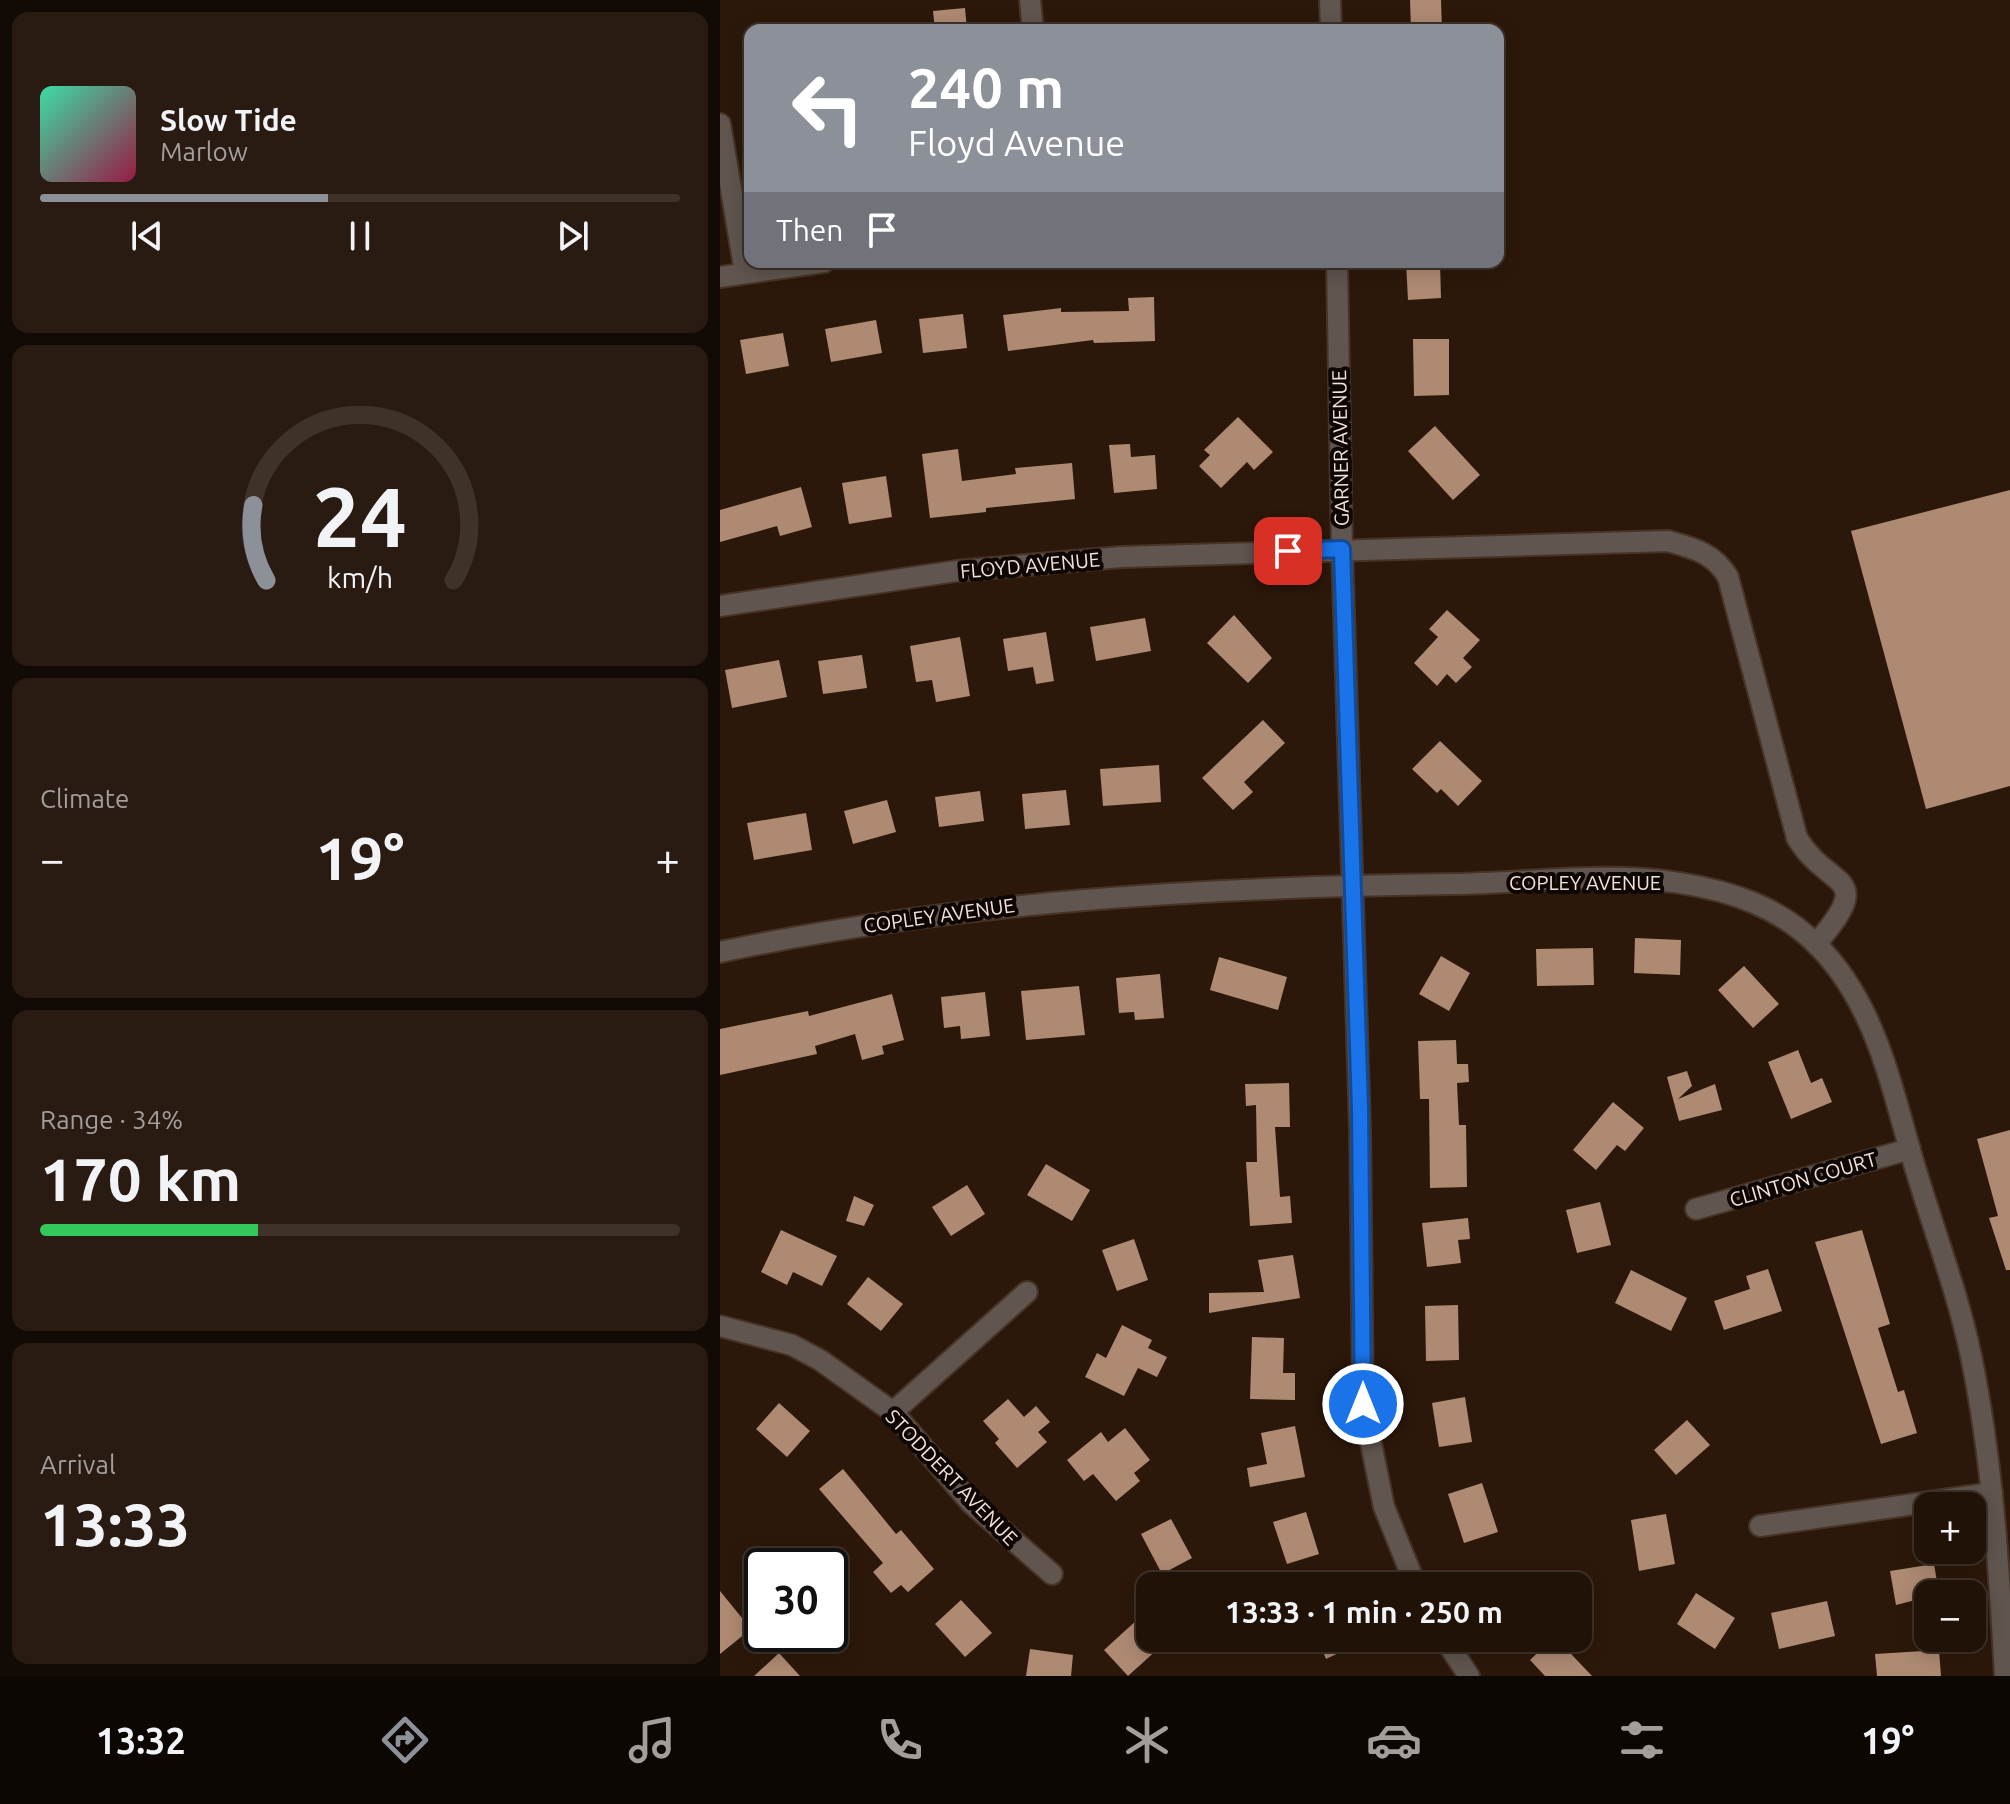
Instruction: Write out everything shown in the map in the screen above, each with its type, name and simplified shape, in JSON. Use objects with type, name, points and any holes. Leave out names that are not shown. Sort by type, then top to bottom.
[{"type":"street","points":[[1030,0],[1032,24]]},
{"type":"street","points":[[1330,0],[1331,24]]},
{"type":"street","points":[[720,124],[744,266]]},
{"type":"street","points":[[744,268],[745,272]]},
{"type":"street","points":[[720,277],[777,268]]},
{"type":"street","name":"GARNER AVENUE","points":[[1337,268],[1342,549],[1354,885],[1363,1404],[1384,1507],[1410,1572]]},
{"type":"street","name":"FLOYD AVENUE","points":[[720,606],[956,571],[1121,557],[1668,541],[1712,557],[1728,577],[1797,838],[1803,848],[1842,880],[1847,894],[1844,909],[1816,944]]},
{"type":"street","name":"COPLEY AVENUE","points":[[720,952],[975,909],[1110,895],[1354,885],[1646,879],[1680,883],[1750,900],[1782,917],[1816,944],[1850,987],[1869,1019],[1970,1353],[1992,1493],[2005,1676]]},
{"type":"street","name":"CLINTON COURT","points":[[1696,1209],[1910,1149]]},
{"type":"street","points":[[893,1412],[1027,1292]]},
{"type":"street","name":"STODDERT AVENUE","points":[[720,1326],[792,1345],[820,1360],[893,1412],[971,1503],[1052,1574]]},
{"type":"street","points":[[1760,1526],[1992,1493]]},
{"type":"street","points":[[1453,1652],[1469,1676]]},
{"type":"building","points":[[1410,0],[1441,0],[1442,24],[1411,24]]},
{"type":"building","points":[[965,8],[966,24],[934,24],[933,11]]},
{"type":"building","points":[[1406,268],[1440,268],[1441,298],[1408,300]]},
{"type":"building","points":[[1154,297],[1155,341],[1094,343],[1093,340],[1008,351],[1003,315],[1061,308],[1061,312],[1129,311],[1128,298]]},
{"type":"building","points":[[963,314],[967,348],[923,353],[919,319]]},
{"type":"building","points":[[876,320],[882,353],[831,362],[825,329]]},
{"type":"building","points":[[783,333],[789,366],[746,374],[740,340]]},
{"type":"building","points":[[1413,339],[1449,339],[1449,395],[1414,396]]},
{"type":"building","points":[[1238,417],[1273,452],[1254,470],[1247,462],[1221,488],[1199,466],[1210,455],[1204,450]]},
{"type":"building","points":[[1435,426],[1480,475],[1453,500],[1408,451]]},
{"type":"building","points":[[1130,444],[1131,457],[1155,455],[1157,489],[1114,493],[1109,445]]},
{"type":"building","points":[[958,449],[962,481],[1016,474],[1015,468],[1072,463],[1075,499],[986,508],[986,512],[930,518],[922,454]]},
{"type":"building","points":[[886,476],[892,517],[849,524],[842,483]]},
{"type":"building","points":[[801,487],[812,527],[780,536],[777,526],[720,542],[720,510]]},
{"type":"building","points":[[2010,490],[2010,786],[1926,809],[1851,531]]},
{"type":"building","points":[[1447,610],[1480,640],[1463,658],[1472,667],[1456,683],[1447,674],[1437,686],[1414,663],[1438,637],[1429,629]]},
{"type":"building","points":[[1234,615],[1272,658],[1248,683],[1207,643]]},
{"type":"building","points":[[1145,618],[1151,651],[1096,661],[1090,627]]},
{"type":"building","points":[[1046,632],[1054,681],[1036,684],[1033,667],[1008,671],[1003,639]]},
{"type":"building","points":[[960,637],[970,696],[936,702],[932,680],[916,682],[910,646]]},
{"type":"building","points":[[862,655],[867,688],[823,694],[818,661]]},
{"type":"building","points":[[779,660],[787,697],[732,708],[725,670]]},
{"type":"building","points":[[1263,720],[1285,743],[1244,782],[1253,792],[1233,810],[1202,778]]},
{"type":"building","points":[[1440,741],[1482,781],[1458,806],[1441,789],[1437,793],[1412,769]]},
{"type":"building","points":[[1159,765],[1161,802],[1103,806],[1100,769]]},
{"type":"building","points":[[1066,790],[1070,825],[1025,829],[1022,794]]},
{"type":"building","points":[[980,791],[984,821],[939,827],[935,797]]},
{"type":"building","points":[[887,800],[896,832],[853,844],[844,811]]},
{"type":"building","points":[[806,813],[812,850],[754,860],[747,823]]},
{"type":"building","points":[[1635,938],[1681,940],[1680,975],[1634,973]]},
{"type":"building","points":[[1593,948],[1594,985],[1537,986],[1536,949]]},
{"type":"building","points":[[1441,956],[1470,973],[1449,1011],[1419,994]]},
{"type":"building","points":[[1219,957],[1287,977],[1278,1010],[1210,990]]},
{"type":"building","points":[[1744,966],[1779,1004],[1753,1028],[1718,990]]},
{"type":"building","points":[[1160,974],[1164,1018],[1135,1020],[1134,1012],[1119,1013],[1116,978]]},
{"type":"building","points":[[1079,986],[1085,1035],[1026,1040],[1021,991]]},
{"type":"building","points":[[985,992],[990,1036],[961,1039],[960,1026],[944,1028],[941,997]]},
{"type":"building","points":[[892,994],[904,1040],[882,1046],[884,1054],[862,1060],[855,1034],[815,1046],[817,1054],[720,1075],[720,1029],[808,1011],[809,1016]]},
{"type":"building","points":[[1456,1040],[1457,1064],[1468,1064],[1469,1082],[1457,1083],[1459,1125],[1466,1125],[1467,1187],[1430,1188],[1429,1099],[1420,1099],[1418,1041]]},
{"type":"building","points":[[1798,1050],[1811,1083],[1822,1078],[1832,1102],[1791,1119],[1768,1062]]},
{"type":"building","points":[[1687,1071],[1692,1086],[1678,1099],[1715,1084],[1722,1110],[1679,1121],[1667,1077]]},
{"type":"building","points":[[1289,1083],[1290,1127],[1275,1127],[1280,1197],[1290,1196],[1292,1223],[1250,1226],[1246,1162],[1257,1162],[1256,1105],[1246,1106],[1245,1084]]},
{"type":"building","points":[[1613,1102],[1644,1128],[1625,1151],[1617,1145],[1596,1170],[1573,1150]]},
{"type":"building","points":[[2010,1130],[2010,1270],[2006,1270],[1989,1218],[1998,1216],[1977,1139]]},
{"type":"building","points":[[1046,1164],[1090,1190],[1072,1221],[1027,1195]]},
{"type":"building","points":[[967,1185],[985,1214],[951,1236],[932,1207]]},
{"type":"building","points":[[854,1196],[874,1205],[864,1226],[846,1221]]},
{"type":"building","points":[[1600,1202],[1611,1245],[1577,1253],[1566,1210]]},
{"type":"building","points":[[1468,1218],[1470,1239],[1458,1240],[1461,1263],[1427,1267],[1422,1223]]},
{"type":"building","points":[[781,1230],[837,1256],[822,1286],[793,1272],[787,1285],[761,1272]]},
{"type":"building","points":[[1862,1230],[1890,1324],[1878,1328],[1898,1392],[1904,1390],[1917,1433],[1881,1444],[1815,1242]]},
{"type":"building","points":[[1134,1239],[1148,1280],[1117,1291],[1102,1250]]},
{"type":"building","points":[[1293,1255],[1300,1298],[1209,1313],[1209,1293],[1264,1292],[1258,1260]]},
{"type":"building","points":[[1768,1269],[1782,1311],[1724,1330],[1714,1301],[1750,1289],[1746,1276]]},
{"type":"building","points":[[1631,1270],[1687,1298],[1671,1331],[1615,1303]]},
{"type":"building","points":[[868,1277],[903,1304],[881,1331],[847,1304]]},
{"type":"building","points":[[1458,1305],[1459,1360],[1426,1361],[1425,1306]]},
{"type":"building","points":[[1122,1325],[1152,1340],[1148,1348],[1167,1357],[1157,1377],[1138,1368],[1124,1396],[1085,1377],[1097,1353],[1106,1358]]},
{"type":"building","points":[[1252,1337],[1284,1338],[1283,1373],[1295,1373],[1295,1400],[1250,1399]]},
{"type":"building","points":[[1465,1397],[1472,1442],[1439,1447],[1432,1403]]},
{"type":"building","points":[[1008,1399],[1024,1417],[1036,1406],[1050,1422],[1038,1432],[1047,1442],[1017,1468],[995,1443],[999,1439],[983,1421]]},
{"type":"building","points":[[779,1403],[810,1431],[787,1457],[756,1429]]},
{"type":"building","points":[[1687,1420],[1710,1445],[1676,1475],[1654,1450]]},
{"type":"building","points":[[1295,1426],[1305,1477],[1250,1487],[1247,1468],[1267,1464],[1261,1433]]},
{"type":"building","points":[[1125,1428],[1150,1460],[1134,1473],[1140,1481],[1116,1501],[1093,1474],[1084,1481],[1067,1460],[1101,1432],[1108,1442]]},
{"type":"building","points":[[843,1469],[896,1534],[901,1530],[934,1569],[908,1592],[901,1585],[891,1593],[873,1572],[883,1563],[819,1489]]},
{"type":"building","points":[[1482,1483],[1498,1532],[1464,1543],[1448,1494]]},
{"type":"building","points":[[1306,1512],[1319,1554],[1287,1564],[1273,1522]]},
{"type":"building","points":[[1666,1514],[1675,1564],[1639,1571],[1631,1520]]},
{"type":"building","points":[[1171,1519],[1192,1558],[1161,1572],[1141,1534]]},
{"type":"building","points":[[1934,1564],[1937,1580],[1914,1580],[1914,1600],[1896,1605],[1890,1571]]},
{"type":"building","points":[[720,1591],[744,1620],[744,1635],[720,1654]]},
{"type":"building","points":[[1696,1593],[1735,1618],[1715,1649],[1677,1624]]},
{"type":"building","points":[[961,1600],[992,1633],[965,1657],[935,1624]]},
{"type":"building","points":[[1827,1601],[1835,1636],[1779,1649],[1771,1613]]},
{"type":"building","points":[[1136,1621],[1136,1652],[1155,1652],[1128,1676],[1104,1650]]},
{"type":"building","points":[[1030,1649],[1073,1655],[1071,1676],[1026,1676]]},
{"type":"building","points":[[1323,1652],[1341,1652],[1326,1659]]},
{"type":"building","points":[[1538,1652],[1569,1652],[1592,1676],[1545,1676],[1530,1660]]},
{"type":"building","points":[[1939,1652],[1941,1676],[1877,1676],[1875,1654]]},
{"type":"building","points":[[779,1653],[800,1676],[754,1676]]},
{"type":"route","points":[[1288,551],[1342,549],[1354,863],[1363,1404]]}]
